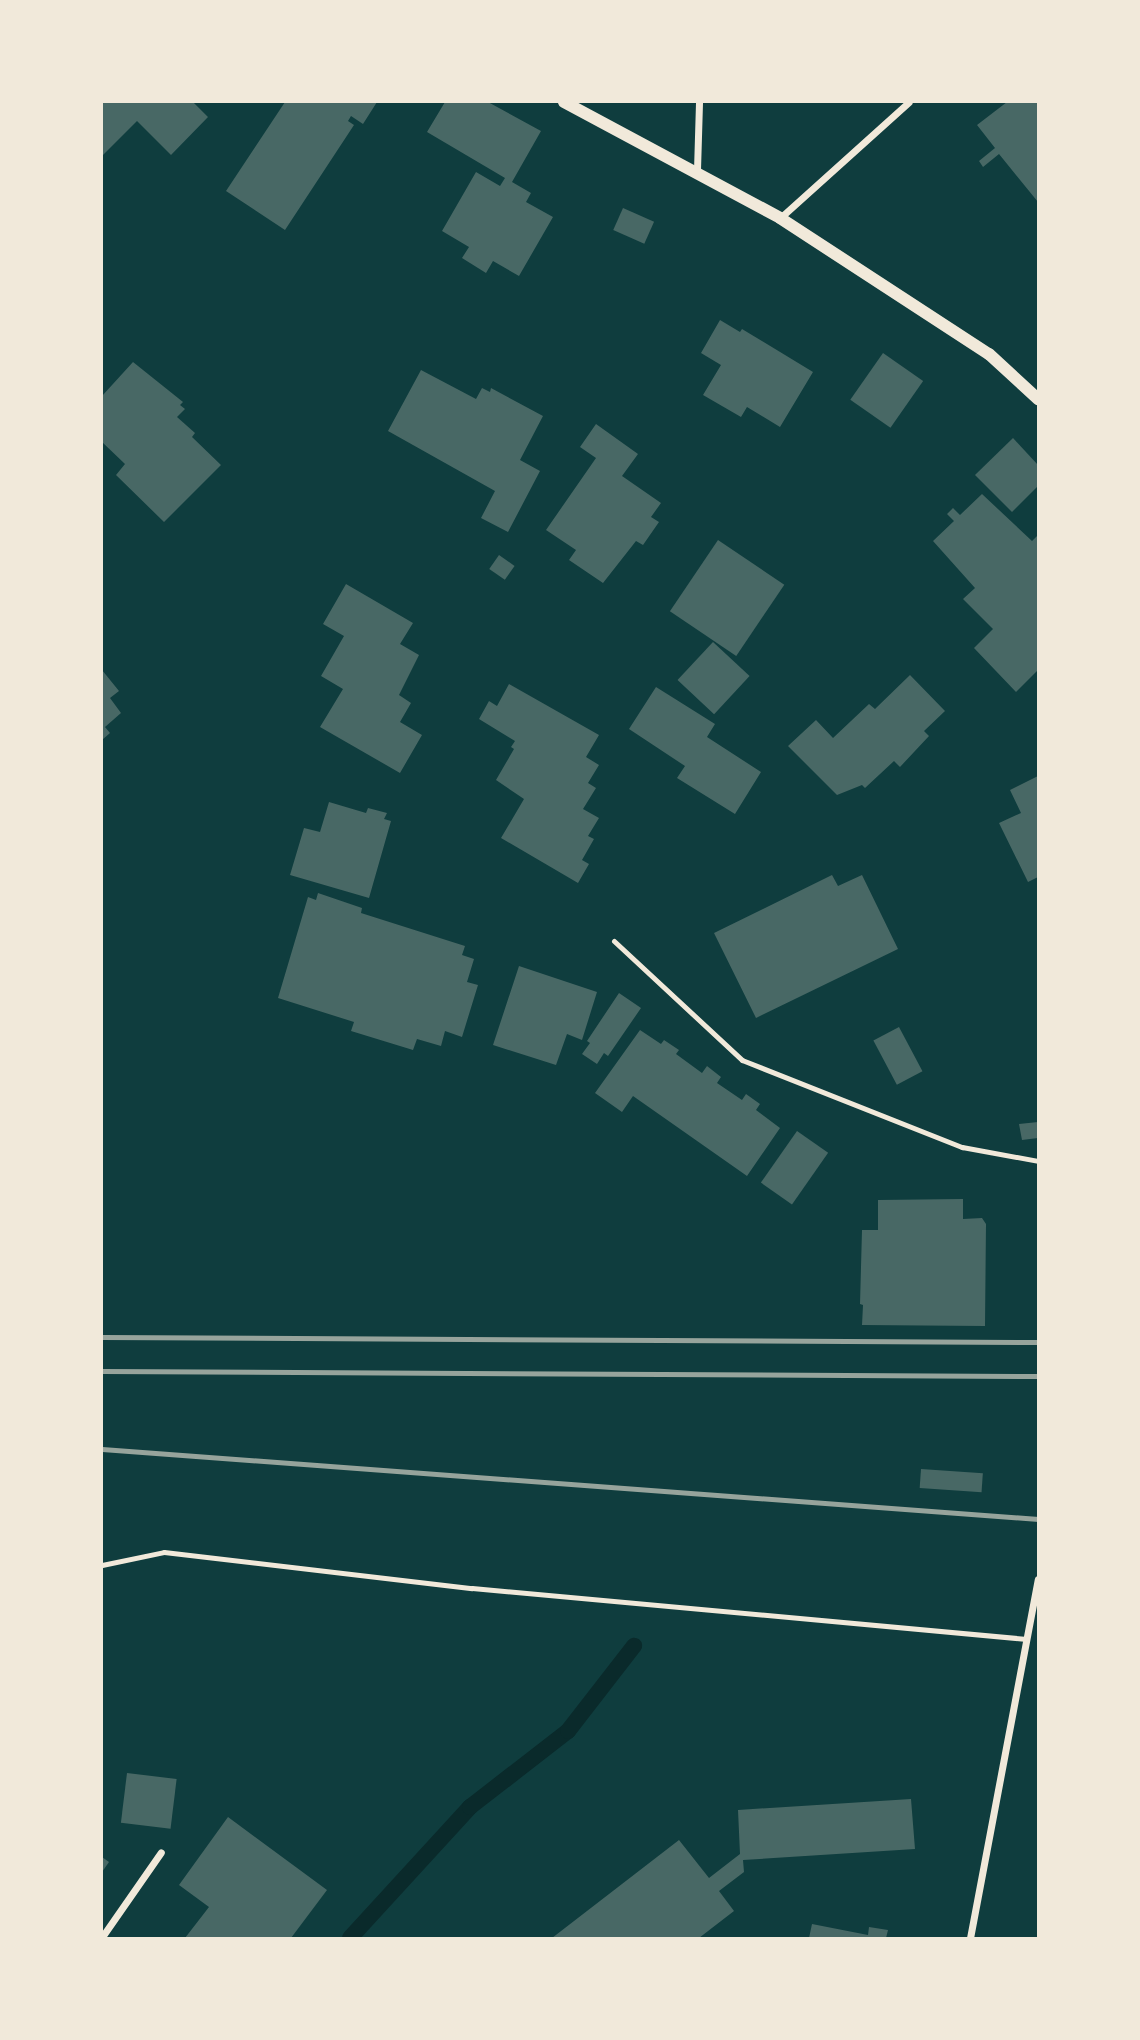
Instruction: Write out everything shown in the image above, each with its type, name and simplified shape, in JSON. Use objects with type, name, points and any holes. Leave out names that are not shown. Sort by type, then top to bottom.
[{"type":"street","points":[[564,102],[697,170],[780,218],[989,354],[1038,399]]},
{"type":"street","points":[[697,170],[699,102]]},
{"type":"street","points":[[780,218],[909,102]]},
{"type":"street","points":[[970,1938],[1038,1579]]},
{"type":"street","points":[[102,1937],[161,1852]]},
{"type":"lane","points":[[614,941],[743,1060],[962,1147],[1038,1161]]},
{"type":"lane","points":[[102,1565],[164,1552],[472,1588],[1028,1640]]},
{"type":"building","points":[[102,102],[193,102],[208,117],[171,155],[137,121],[102,156]]},
{"type":"building","points":[[285,102],[377,102],[363,124],[351,116],[348,121],[354,125],[285,230],[226,191]]},
{"type":"building","points":[[445,102],[488,102],[541,131],[512,182],[531,193],[526,202],[553,217],[519,276],[493,261],[486,273],[462,258],[469,247],[442,231],[476,172],[500,186],[505,178],[427,132]]},
{"type":"building","points":[[1007,102],[1038,102],[1038,202],[999,154],[983,167],[979,161],[995,148],[977,125]]},
{"type":"building","points":[[623,208],[654,222],[644,244],[613,230]]},
{"type":"building","points":[[720,320],[740,332],[742,329],[813,372],[780,427],[747,407],[741,417],[703,395],[721,365],[701,353]]},
{"type":"building","points":[[883,353],[923,381],[890,428],[850,400]]},
{"type":"building","points":[[133,362],[183,402],[180,405],[185,409],[177,417],[195,433],[192,437],[221,465],[164,522],[116,475],[125,464],[102,442],[102,396]]},
{"type":"building","points":[[421,370],[476,399],[482,388],[490,392],[491,388],[543,416],[520,460],[540,471],[508,532],[481,518],[495,491],[388,431]]},
{"type":"building","points":[[596,424],[638,454],[622,476],[661,503],[651,517],[659,522],[643,545],[636,541],[603,583],[569,560],[576,550],[546,530],[596,458],[580,447]]},
{"type":"building","points":[[1013,438],[1038,465],[1038,486],[1012,512],[975,475]]},
{"type":"building","points":[[982,494],[1032,541],[1038,535],[1038,670],[1016,692],[974,648],[993,629],[963,599],[975,588],[933,541],[954,521],[947,514],[953,508],[960,515]]},
{"type":"building","points":[[718,540],[784,585],[736,656],[670,611]]},
{"type":"building","points":[[499,555],[515,566],[505,580],[489,569]]},
{"type":"building","points":[[346,584],[413,623],[400,644],[419,655],[399,695],[411,703],[400,722],[422,735],[400,773],[320,727],[343,689],[321,676],[344,636],[323,624]]},
{"type":"building","points":[[713,642],[750,676],[714,714],[678,680]]},
{"type":"building","points":[[102,670],[119,691],[110,698],[121,713],[105,727],[110,733],[102,740]]},
{"type":"building","points":[[910,675],[945,711],[924,731],[929,736],[900,767],[894,761],[865,788],[862,785],[837,795],[788,746],[816,720],[833,738],[869,704],[875,709]]},
{"type":"building","points":[[509,684],[599,735],[586,757],[599,765],[588,783],[596,788],[583,809],[599,818],[588,836],[594,839],[582,860],[589,864],[578,883],[501,838],[524,799],[496,780],[514,749],[511,747],[515,741],[479,719],[489,701],[497,706]]},
{"type":"building","points":[[656,687],[715,724],[707,737],[761,772],[735,814],[677,778],[685,766],[629,729]]},
{"type":"building","points":[[1038,776],[1038,877],[1028,882],[999,823],[1021,813],[1010,790]]},
{"type":"building","points":[[329,802],[366,813],[368,808],[387,813],[384,819],[391,821],[369,898],[290,875],[304,828],[320,832]]},
{"type":"building","points":[[832,875],[838,886],[862,875],[898,949],[756,1018],[714,933]]},
{"type":"building","points":[[318,893],[362,908],[361,913],[465,946],[462,955],[474,959],[467,982],[478,985],[462,1037],[445,1031],[441,1046],[417,1039],[413,1050],[351,1031],[354,1022],[278,998],[308,897],[316,900]]},
{"type":"building","points":[[519,966],[597,992],[582,1040],[567,1034],[556,1065],[493,1045]]},
{"type":"building","points":[[619,993],[641,1008],[608,1056],[604,1053],[597,1064],[582,1054],[590,1043],[587,1041]]},
{"type":"building","points":[[899,1027],[922,1071],[897,1085],[873,1041]]},
{"type":"building","points":[[640,1030],[661,1044],[664,1040],[679,1050],[676,1054],[702,1073],[707,1066],[721,1077],[717,1083],[742,1100],[746,1094],[760,1104],[756,1110],[780,1128],[747,1176],[633,1096],[622,1112],[595,1093]]},
{"type":"building","points":[[1038,1122],[1038,1138],[1022,1140],[1019,1124]]},
{"type":"building","points":[[797,1131],[828,1153],[792,1204],[761,1183]]},
{"type":"building","points":[[963,1199],[963,1219],[982,1218],[986,1224],[985,1326],[862,1325],[862,1230],[878,1230],[878,1200]]},
{"type":"building","points":[[921,1469],[983,1473],[982,1492],[920,1488]]},
{"type":"building","points":[[127,1773],[177,1779],[171,1829],[121,1823]]},
{"type":"building","points":[[911,1799],[915,1849],[743,1860],[744,1872],[719,1891],[734,1911],[699,1938],[552,1938],[679,1840],[709,1878],[740,1854],[738,1810]]},
{"type":"building","points":[[228,1817],[327,1890],[291,1938],[185,1938],[209,1907],[179,1885]]},
{"type":"building","points":[[102,1857],[109,1862],[102,1872]]},
{"type":"building","points":[[812,1924],[868,1935],[869,1927],[888,1930],[886,1938],[809,1938]]},
{"type":"waterway","points":[[350,1938],[470,1807],[568,1731],[634,1646]]},
{"type":"railway","points":[[102,1337],[1038,1342]]},
{"type":"railway","points":[[102,1371],[1038,1376]]},
{"type":"railway","points":[[102,1449],[1038,1519]]}]
